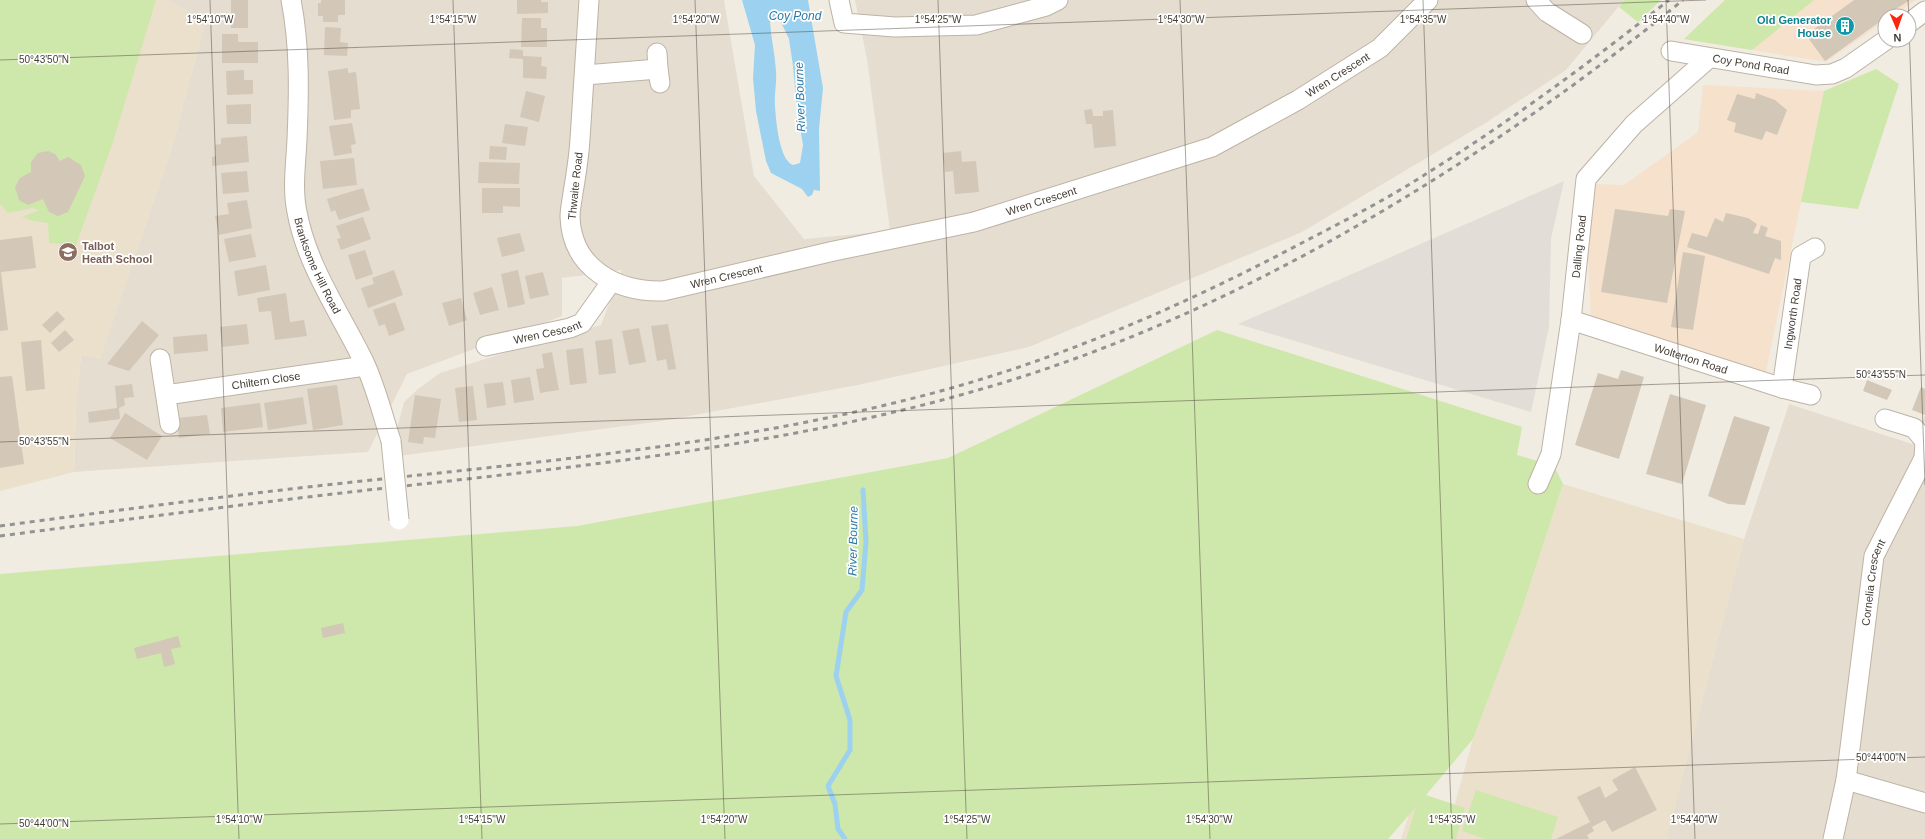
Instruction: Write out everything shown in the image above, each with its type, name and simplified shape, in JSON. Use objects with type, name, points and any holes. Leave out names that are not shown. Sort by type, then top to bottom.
[{"type":"street","name":"Branksome Hill Road","points":[[290,0],[298,44],[297,131],[294,171],[297,211],[303,236],[311,257],[365,366],[392,442],[399,520]]},
{"type":"street","name":"Thwaite Road","points":[[589,0],[580,144],[570,216],[572,233],[580,250],[590,265],[611,282]]},
{"type":"street","points":[[839,0],[844,22],[895,27],[976,24],[1046,6],[1058,0]]},
{"type":"street","name":"Wren Crescent","points":[[611,282],[637,289],[663,291],[834,251],[974,222],[1212,147],[1298,100],[1380,48],[1428,0]]},
{"type":"street","points":[[1536,0],[1547,12],[1582,34]]},
{"type":"street","name":"Coy Pond Road","points":[[1671,52],[1816,75],[1832,74],[1846,68],[1877,46]]},
{"type":"street","name":"Dalling Road","points":[[1538,484],[1551,454],[1571,320],[1586,179],[1634,124],[1709,58]]},
{"type":"street","points":[[585,74],[658,68]]},
{"type":"street","name":"Ingworth Road","points":[[1782,388],[1801,256],[1815,248]]},
{"type":"street","name":"Wren Cescent","points":[[486,346],[570,328],[582,323],[592,312],[611,282]]},
{"type":"street","name":"Wolterton Road","points":[[1571,320],[1782,388],[1812,395]]},
{"type":"street","points":[[160,359],[170,424]]},
{"type":"street","name":"Chiltern Close","points":[[166,395],[365,366]]},
{"type":"street","name":"Cornelia Crescent","points":[[1833,839],[1846,780],[1874,556],[1924,458],[1925,440],[1914,428],[1885,419]]},
{"type":"street","points":[[1846,780],[1925,803]]},
{"type":"shaded area","name":"Talbot Heath School","points":[[0,0],[167,0],[205,22],[171,150],[100,358],[81,355],[76,408],[74,472],[0,491]]},
{"type":"shaded area","points":[[167,0],[724,0],[754,176],[804,239],[890,231],[867,59],[855,0],[1624,0],[1566,70],[1487,122],[1302,232],[1029,347],[858,385],[662,421],[399,456],[398,425],[404,402],[418,389],[440,373],[601,325],[622,270],[562,278],[562,316],[407,374],[368,452],[74,472],[76,408],[81,355],[100,358],[171,150],[205,22]]},
{"type":"shaded area","points":[[1725,0],[1916,0],[1904,8],[1877,8],[1877,27],[1826,62],[1684,39]]},
{"type":"shaded area","points":[[1703,85],[1824,91],[1765,376],[1591,318],[1588,257],[1595,184],[1624,185],[1698,132]]},
{"type":"shaded area","points":[[1564,181],[1551,239],[1549,327],[1531,412],[1238,324]]},
{"type":"shaded area","points":[[1789,404],[1912,444],[1925,416],[1925,839],[1666,839],[1744,539]]},
{"type":"shaded area","points":[[1563,484],[1744,539],[1666,839],[1401,839],[1415,796],[1454,807],[1473,739],[1520,615]]},
{"type":"green space","points":[[0,0],[156,0],[111,148],[76,245],[49,243],[48,223],[33,221],[22,217],[40,210],[32,208],[8,213],[0,204]]},
{"type":"green space","points":[[1624,0],[1661,0],[1638,22],[1619,7]]},
{"type":"green space","points":[[1725,0],[1814,0],[1752,50],[1684,39]]},
{"type":"green space","points":[[1876,69],[1899,84],[1858,209],[1801,202],[1824,91]]},
{"type":"green space","points":[[1217,330],[1522,427],[1517,455],[1554,466],[1563,484],[1520,615],[1473,739],[1426,795],[1465,808],[1456,839],[1406,839],[1416,807],[1388,839],[0,839],[0,574],[577,526],[948,458]]},
{"type":"green space","points":[[1476,790],[1558,817],[1551,839],[1485,839],[1462,831]]},
{"type":"water","name":"Coy Pond","points":[[742,0],[808,0],[823,88],[819,129],[820,191],[814,190],[812,195],[808,197],[802,189],[771,173],[766,161],[756,111],[753,78],[755,45]],"holes":[[[775,18],[780,20],[789,39],[797,110],[803,145],[800,163],[793,165],[788,162],[781,148],[775,112],[776,71],[770,22]]]},
{"type":"building","points":[[231,0],[248,0],[248,28],[231,28]]},
{"type":"building","points":[[321,0],[345,0],[345,15],[338,15],[338,22],[323,22],[323,16],[318,16],[318,3],[321,3]]},
{"type":"building","points":[[517,0],[541,0],[541,2],[548,2],[548,13],[517,14]]},
{"type":"building","name":"Old Generator House","points":[[1854,0],[1910,0],[1898,8],[1877,8],[1877,24],[1825,61],[1806,35]]},
{"type":"building","points":[[522,18],[541,18],[541,28],[547,28],[547,47],[521,47]]},
{"type":"building","points":[[325,27],[341,28],[340,42],[348,43],[347,56],[324,55]]},
{"type":"building","points":[[222,34],[238,34],[238,42],[258,42],[258,63],[222,63]]},
{"type":"building","points":[[510,49],[523,50],[523,56],[542,57],[541,66],[547,67],[546,79],[523,78],[523,59],[509,58]]},
{"type":"building","points":[[348,68],[348,73],[356,72],[360,109],[351,110],[351,118],[334,120],[328,71]]},
{"type":"building","points":[[244,70],[244,80],[253,80],[253,94],[227,95],[226,71]]},
{"type":"building","points":[[526,91],[545,96],[539,122],[520,117]]},
{"type":"building","points":[[1756,93],[1775,100],[1787,110],[1777,135],[1766,131],[1762,140],[1734,132],[1736,123],[1727,120],[1737,94],[1755,99]]},
{"type":"building","points":[[251,104],[251,124],[227,124],[226,105]]},
{"type":"building","points":[[1092,109],[1093,116],[1103,116],[1103,111],[1113,110],[1116,146],[1094,148],[1092,124],[1086,124],[1084,110]]},
{"type":"building","points":[[352,123],[356,144],[351,145],[352,153],[334,156],[329,126]]},
{"type":"building","points":[[505,124],[528,127],[525,146],[502,143]]},
{"type":"building","points":[[247,136],[249,162],[212,166],[212,157],[216,156],[215,145],[221,144],[221,138]]},
{"type":"building","points":[[490,146],[507,147],[506,160],[489,159]]},
{"type":"building","points":[[48,151],[55,154],[60,161],[68,157],[81,165],[85,176],[68,212],[58,216],[49,212],[43,199],[28,205],[19,200],[15,187],[20,178],[31,172],[31,162],[38,153]]},
{"type":"building","points":[[961,151],[962,162],[976,161],[979,192],[955,194],[953,171],[945,172],[943,153]]},
{"type":"building","points":[[354,158],[357,185],[323,189],[320,161]]},
{"type":"building","points":[[479,162],[520,163],[519,184],[478,183]]},
{"type":"building","points":[[247,171],[249,192],[223,194],[221,173]]},
{"type":"building","points":[[363,188],[370,210],[339,220],[335,210],[331,212],[327,199]]},
{"type":"building","points":[[482,188],[520,188],[520,207],[503,206],[503,213],[482,213]]},
{"type":"building","points":[[247,200],[252,228],[219,235],[215,216],[229,214],[227,203]]},
{"type":"building","points":[[1615,209],[1668,216],[1670,209],[1685,211],[1667,303],[1601,292]]},
{"type":"building","points":[[1726,213],[1748,218],[1757,224],[1753,233],[1758,234],[1761,225],[1768,228],[1765,236],[1781,241],[1781,260],[1775,258],[1769,274],[1687,247],[1692,233],[1707,237],[1715,218],[1723,222]]},
{"type":"building","points":[[363,217],[371,239],[341,250],[337,239],[341,238],[336,226]]},
{"type":"building","points":[[520,233],[525,251],[502,257],[497,238]]},
{"type":"building","points":[[251,234],[256,257],[229,262],[224,239]]},
{"type":"building","points":[[32,236],[36,268],[1,272],[8,330],[0,331],[0,240]]},
{"type":"building","points":[[365,250],[373,274],[356,280],[348,255]]},
{"type":"building","points":[[1683,252],[1705,256],[1693,330],[1671,327]]},
{"type":"building","points":[[266,265],[270,290],[238,296],[234,271]]},
{"type":"building","points":[[394,270],[403,295],[368,308],[361,288],[374,284],[372,278]]},
{"type":"building","points":[[518,270],[525,304],[508,308],[501,274]]},
{"type":"building","points":[[543,272],[549,295],[530,299],[525,276]]},
{"type":"building","points":[[492,287],[499,310],[480,315],[473,293]]},
{"type":"building","points":[[286,293],[290,322],[304,320],[307,336],[275,340],[271,311],[259,312],[257,298]]},
{"type":"building","points":[[461,298],[467,320],[449,326],[442,303]]},
{"type":"building","points":[[395,302],[405,330],[389,336],[385,324],[379,326],[373,310]]},
{"type":"building","points":[[57,311],[65,319],[50,333],[42,325]]},
{"type":"building","points":[[142,321],[159,335],[129,371],[107,364]]},
{"type":"building","points":[[247,324],[249,344],[222,347],[220,327]]},
{"type":"building","points":[[668,324],[676,369],[668,370],[666,359],[657,361],[651,326]]},
{"type":"building","points":[[639,328],[646,362],[629,365],[622,331]]},
{"type":"building","points":[[65,330],[74,340],[59,352],[51,343]]},
{"type":"building","points":[[207,334],[208,351],[174,354],[173,337]]},
{"type":"building","points":[[612,339],[616,373],[599,375],[595,341]]},
{"type":"building","points":[[41,340],[45,389],[26,391],[21,342]]},
{"type":"building","points":[[583,348],[587,383],[570,385],[566,350]]},
{"type":"building","points":[[552,352],[559,390],[540,393],[536,369],[544,368],[542,354]]},
{"type":"building","points":[[1621,370],[1644,377],[1619,459],[1575,445],[1598,373],[1618,379]]},
{"type":"building","points":[[12,376],[24,464],[0,468],[0,377]]},
{"type":"building","points":[[530,377],[534,400],[514,403],[511,380]]},
{"type":"building","points":[[1867,380],[1892,390],[1887,400],[1863,391]]},
{"type":"building","points":[[503,382],[506,405],[487,408],[484,384]]},
{"type":"building","points":[[132,384],[134,397],[124,398],[125,405],[119,408],[120,419],[89,423],[88,412],[117,408],[115,386]]},
{"type":"building","points":[[337,385],[343,425],[313,430],[307,389]]},
{"type":"building","points":[[473,386],[477,420],[459,422],[455,388]]},
{"type":"building","points":[[1921,387],[1925,389],[1925,415],[1912,410]]},
{"type":"building","points":[[1670,394],[1706,405],[1682,484],[1646,474]]},
{"type":"building","points":[[415,395],[441,399],[435,438],[424,437],[423,444],[408,442]]},
{"type":"building","points":[[303,397],[307,424],[268,430],[264,403]]},
{"type":"building","points":[[260,403],[263,427],[223,432],[221,408]]},
{"type":"building","points":[[125,413],[162,436],[147,460],[110,438]]},
{"type":"building","points":[[207,415],[210,434],[179,438],[177,418]]},
{"type":"building","points":[[1734,416],[1770,427],[1745,505],[1728,504],[1708,496]]},
{"type":"building","points":[[343,623],[345,633],[323,638],[321,628]]},
{"type":"building","points":[[178,636],[181,647],[171,649],[175,664],[164,667],[161,653],[137,659],[134,648]]},
{"type":"building","points":[[1635,767],[1657,810],[1612,832],[1605,820],[1592,827],[1594,831],[1587,835],[1589,839],[1556,839],[1590,822],[1577,797],[1600,786],[1605,798],[1618,790],[1612,780]]},
{"type":"waterway","name":"River Bourne","points":[[845,839],[838,829],[835,804],[828,786],[850,750],[850,720],[836,676],[846,612],[862,590],[866,542],[863,490]]},
{"type":"railway","points":[[0,526],[239,495],[525,464],[667,446],[738,435],[878,407],[993,376],[1038,361],[1169,308],[1254,268],[1380,202],[1491,132],[1581,68],[1669,0]]},
{"type":"railway","points":[[0,536],[704,449],[776,437],[848,422],[920,406],[992,386],[1084,355],[1176,318],[1267,275],[1356,227],[1442,175],[1526,119],[1606,60],[1683,0]]},
{"type":"place","name":"Old Generator House","points":[[1845,26]]},
{"type":"place","name":"Talbot Heath School","points":[[68,252]]}]
